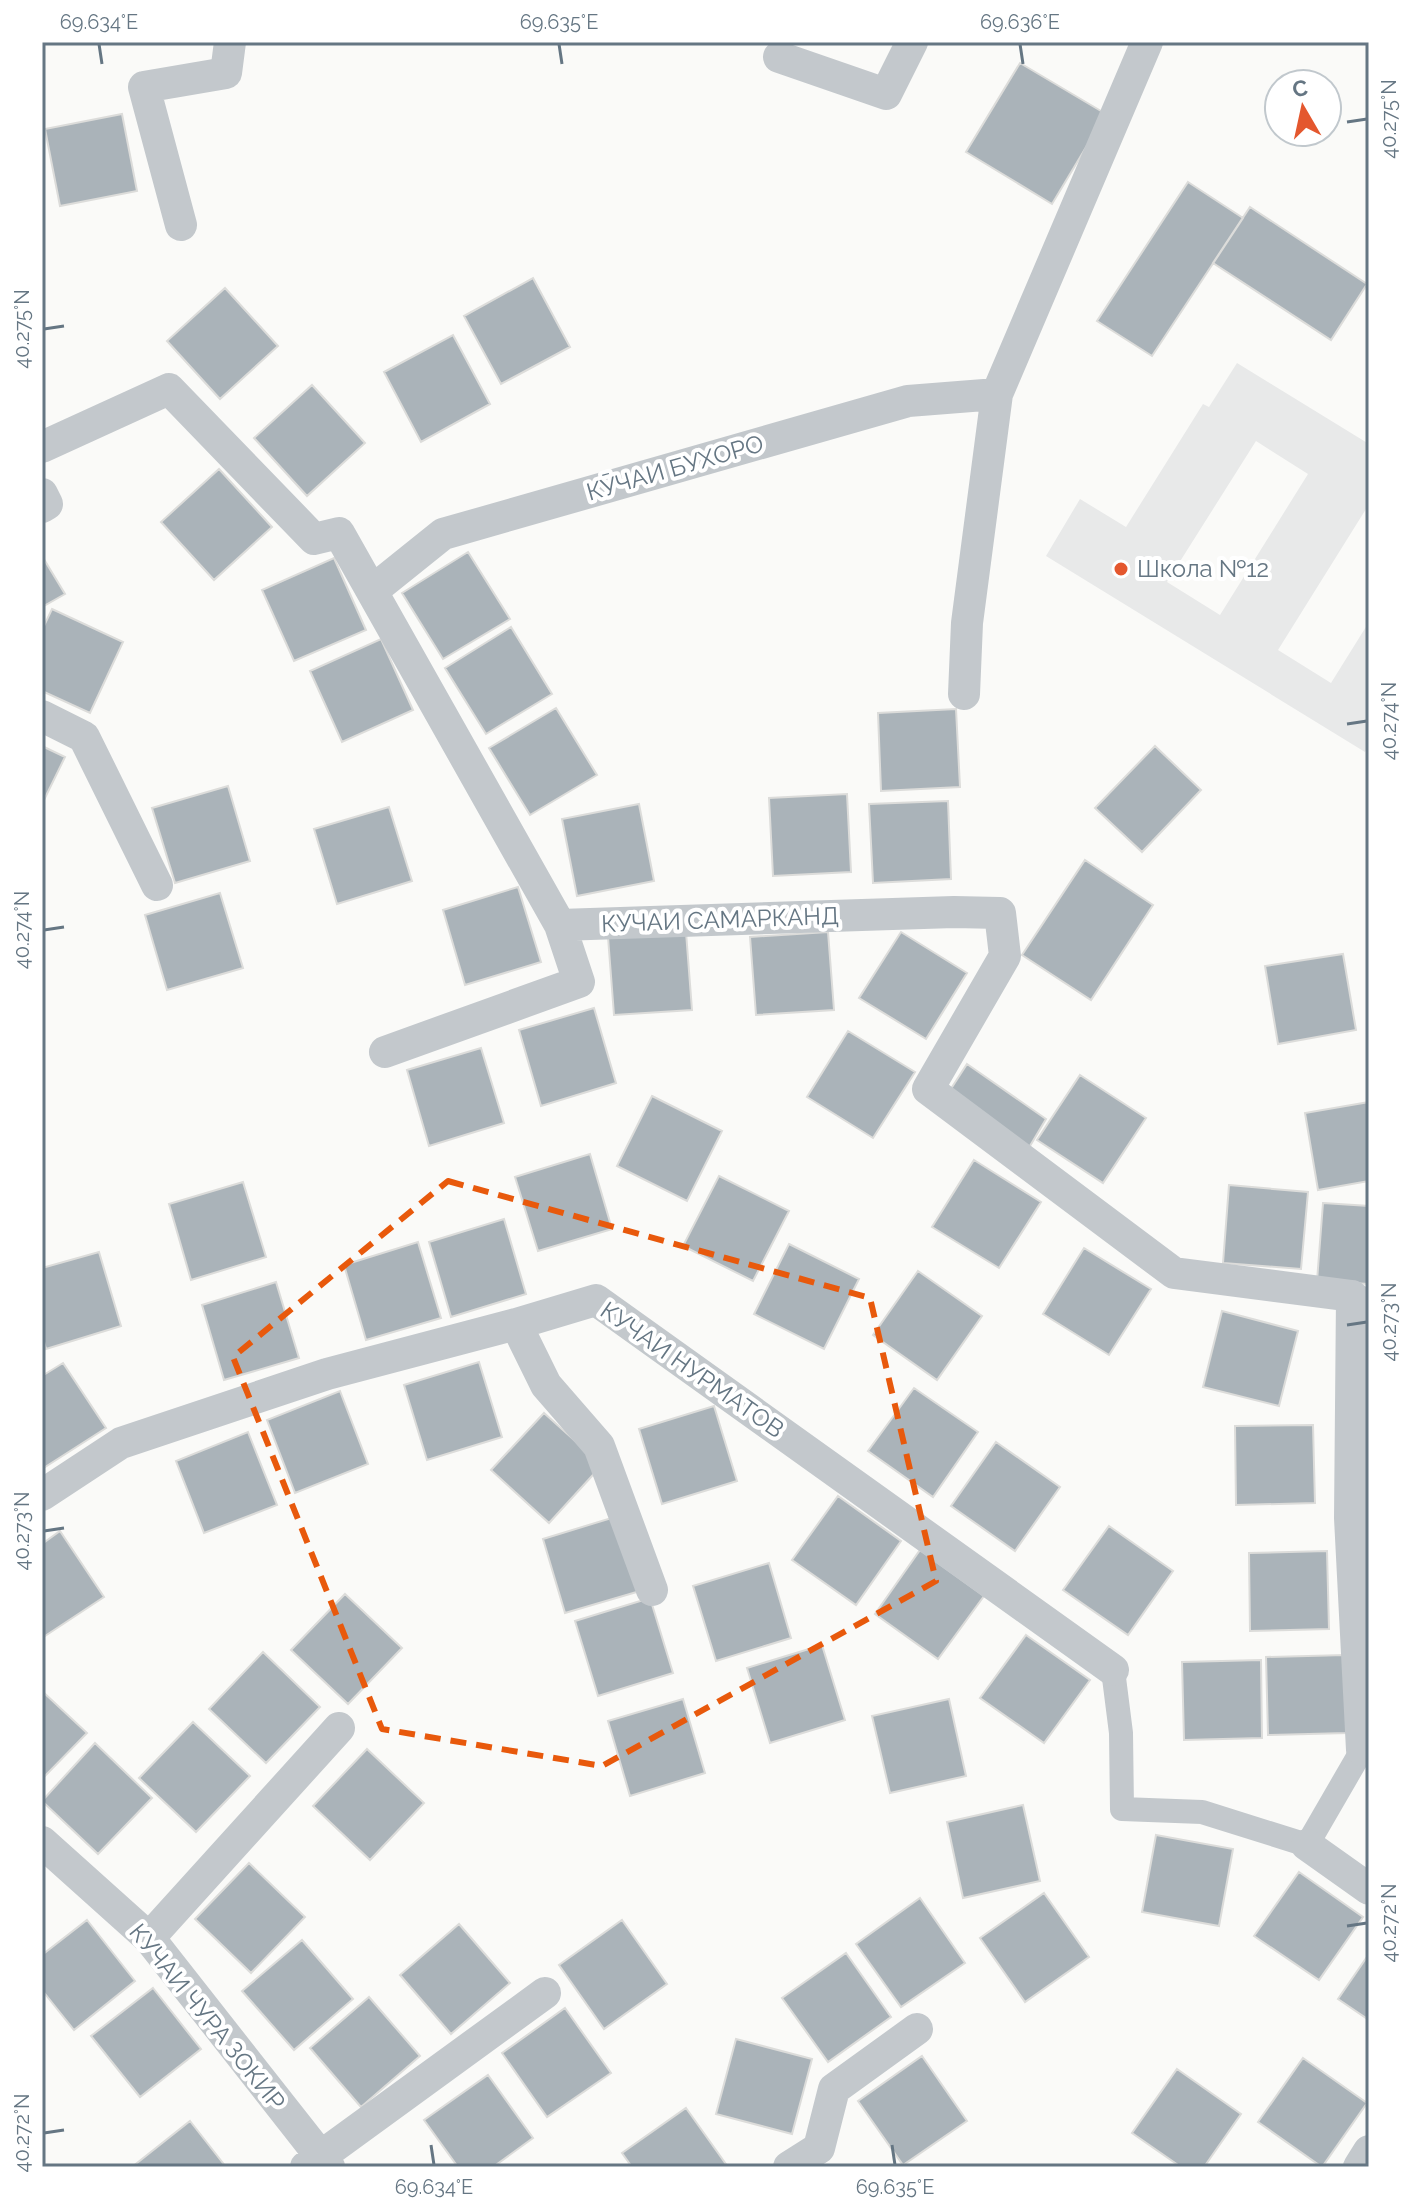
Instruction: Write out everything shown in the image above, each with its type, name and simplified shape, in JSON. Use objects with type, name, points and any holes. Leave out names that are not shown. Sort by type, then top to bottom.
[{"type":"street","points":[[181,225],[144,87],[226,73],[230,42]]},
{"type":"street","points":[[779,57],[886,94],[912,42]]},
{"type":"street","points":[[964,694],[967,623],[997,394],[1147,42]]},
{"type":"street","points":[[47,433],[169,389],[314,539],[339,533],[560,925],[579,982],[385,1052]]},
{"type":"street","name":"КӮЧАИ БУХОРО","points":[[372,591],[443,534],[908,401],[997,394]]},
{"type":"street","points":[[42,494],[47,504],[42,507]]},
{"type":"street","points":[[42,716],[84,737],[157,885]]},
{"type":"street","name":"КУЧАИ САМАРКАНД","points":[[560,925],[1000,913],[1005,956],[928,1089],[1174,1273],[1361,1303]]},
{"type":"street","name":"КУЧАИ НУРМАТОВ","points":[[42,1495],[121,1443],[327,1374],[596,1300],[1113,1670]]},
{"type":"street","points":[[1307,1845],[1362,1750],[1350,1518],[1361,1303]]},
{"type":"street","points":[[516,1324],[546,1385],[599,1446],[652,1590]]},
{"type":"street","points":[[1113,1670],[1121,1733],[1122,1809],[1202,1812],[1307,1845],[1369,1889]]},
{"type":"street","points":[[149,1938],[339,1728]]},
{"type":"street","name":"КУЧАИ ЧУРА ЗОКИР","points":[[42,1842],[149,1938],[318,2163]]},
{"type":"street","points":[[318,2163],[545,1993]]},
{"type":"street","points":[[789,2167],[819,2148],[834,2089],[917,2029]]},
{"type":"street","points":[[1359,2167],[1369,2151]]},
{"type":"highlighted area","points":[[448,1181],[870,1298],[936,1581],[602,1766],[382,1729],[233,1357]]},
{"type":"shaded area","name":"Школа №12","points":[[1237,363],[1369,444],[1369,510],[1366,509],[1278,650],[1331,683],[1369,622],[1369,745],[1365,752],[1046,556],[1080,499],[1126,527],[1203,404],[1209,407]],"holes":[[[1256,441],[1308,474],[1220,615],[1167,582]]]},
{"type":"building","points":[[1020,63],[1106,114],[1052,204],[966,152]]},
{"type":"building","points":[[122,114],[137,191],[60,206],[45,129]]},
{"type":"building","points":[[1188,182],[1243,218],[1152,356],[1097,321]]},
{"type":"building","points":[[1250,207],[1367,284],[1331,340],[1213,263]]},
{"type":"building","points":[[533,278],[570,347],[501,384],[464,316]]},
{"type":"building","points":[[225,288],[278,346],[220,399],[167,341]]},
{"type":"building","points":[[453,335],[490,404],[421,442],[384,372]]},
{"type":"building","points":[[312,385],[365,443],[307,496],[254,438]]},
{"type":"building","points":[[219,469],[272,527],[214,580],[161,522]]},
{"type":"building","points":[[468,552],[510,619],[443,659],[402,593]]},
{"type":"building","points":[[42,556],[65,594],[42,607]]},
{"type":"building","points":[[334,558],[366,630],[294,661],[262,590]]},
{"type":"building","points":[[52,609],[123,642],[90,713],[42,691],[42,630]]},
{"type":"building","points":[[511,627],[552,694],[486,734],[445,668]]},
{"type":"building","points":[[381,639],[413,710],[342,742],[310,671]]},
{"type":"building","points":[[556,708],[597,775],[530,815],[489,748]]},
{"type":"building","points":[[956,709],[960,787],[881,791],[878,713]]},
{"type":"building","points":[[42,746],[65,757],[42,804]]},
{"type":"building","points":[[1155,746],[1201,790],[1142,852],[1095,808]]},
{"type":"building","points":[[228,786],[250,861],[175,883],[152,808]]},
{"type":"building","points":[[847,794],[851,872],[773,876],[769,798]]},
{"type":"building","points":[[948,801],[951,879],[873,883],[869,804]]},
{"type":"building","points":[[639,804],[654,881],[577,896],[562,819]]},
{"type":"building","points":[[389,807],[412,881],[337,904],[314,829]]},
{"type":"building","points":[[1085,860],[1153,905],[1091,1000],[1022,955]]},
{"type":"building","points":[[518,887],[541,962],[465,985],[443,910]]},
{"type":"building","points":[[220,893],[243,968],[167,990],[145,915]]},
{"type":"building","points":[[686,932],[692,1010],[614,1015],[608,937]]},
{"type":"building","points":[[828,932],[834,1010],[756,1015],[750,937]]},
{"type":"building","points":[[901,932],[967,973],[926,1039],[859,998]]},
{"type":"building","points":[[1343,954],[1356,1030],[1278,1044],[1265,966]]},
{"type":"building","points":[[594,1008],[616,1083],[541,1106],[519,1030]]},
{"type":"building","points":[[848,1031],[915,1072],[873,1138],[807,1097]]},
{"type":"building","points":[[481,1048],[504,1123],[429,1146],[407,1070]]},
{"type":"building","points":[[967,1064],[1046,1119],[1024,1156],[945,1098]]},
{"type":"building","points":[[1080,1075],[1146,1118],[1103,1183],[1037,1140]]},
{"type":"building","points":[[652,1096],[722,1131],[687,1201],[617,1166]]},
{"type":"building","points":[[1369,1102],[1369,1181],[1318,1190],[1305,1113]]},
{"type":"building","points":[[590,1154],[612,1229],[538,1251],[515,1177]]},
{"type":"building","points":[[974,1160],[1041,1202],[999,1268],[932,1227]]},
{"type":"building","points":[[719,1176],[789,1211],[753,1281],[683,1246]]},
{"type":"building","points":[[243,1182],[266,1257],[191,1280],[169,1204]]},
{"type":"building","points":[[1229,1185],[1308,1192],[1301,1269],[1223,1263]]},
{"type":"building","points":[[1323,1203],[1369,1206],[1369,1284],[1317,1281]]},
{"type":"building","points":[[504,1219],[526,1294],[451,1317],[429,1242]]},
{"type":"building","points":[[418,1242],[441,1318],[366,1340],[344,1265]]},
{"type":"building","points":[[789,1244],[859,1279],[824,1349],[754,1314]]},
{"type":"building","points":[[1084,1248],[1151,1289],[1109,1355],[1043,1314]]},
{"type":"building","points":[[99,1252],[121,1326],[46,1349],[42,1334],[42,1268]]},
{"type":"building","points":[[918,1271],[982,1316],[937,1380],[873,1335]]},
{"type":"building","points":[[276,1282],[299,1358],[224,1380],[202,1305]]},
{"type":"building","points":[[1222,1311],[1298,1331],[1279,1406],[1203,1387]]},
{"type":"building","points":[[479,1362],[502,1437],[427,1460],[404,1385]]},
{"type":"building","points":[[63,1363],[106,1428],[42,1469],[42,1376]]},
{"type":"building","points":[[914,1388],[978,1432],[933,1497],[868,1451]]},
{"type":"building","points":[[340,1391],[368,1464],[295,1493],[267,1420]]},
{"type":"building","points":[[714,1406],[737,1481],[662,1504],[639,1429]]},
{"type":"building","points":[[544,1413],[602,1465],[549,1523],[491,1470]]},
{"type":"building","points":[[1313,1425],[1315,1503],[1236,1505],[1235,1426]]},
{"type":"building","points":[[248,1432],[277,1505],[204,1533],[176,1461]]},
{"type":"building","points":[[996,1442],[1060,1487],[1015,1551],[951,1506]]},
{"type":"building","points":[[838,1496],[901,1541],[856,1605],[792,1560]]},
{"type":"building","points":[[618,1516],[640,1591],[565,1613],[543,1539]]},
{"type":"building","points":[[1109,1526],[1173,1571],[1128,1635],[1063,1590]]},
{"type":"building","points":[[60,1531],[104,1597],[42,1638],[42,1544]]},
{"type":"building","points":[[920,1550],[984,1596],[938,1659],[875,1614]]},
{"type":"building","points":[[1327,1551],[1329,1629],[1250,1631],[1249,1553]]},
{"type":"building","points":[[769,1563],[791,1638],[716,1661],[693,1586]]},
{"type":"building","points":[[345,1594],[402,1648],[348,1704],[291,1650]]},
{"type":"building","points":[[650,1598],[673,1673],[598,1696],[575,1621]]},
{"type":"building","points":[[1026,1635],[1090,1680],[1044,1743],[980,1698]]},
{"type":"building","points":[[822,1645],[845,1720],[770,1743],[747,1668]]},
{"type":"building","points":[[263,1652],[320,1707],[266,1763],[209,1709]]},
{"type":"building","points":[[1345,1655],[1347,1733],[1268,1735],[1266,1657]]},
{"type":"building","points":[[1261,1660],[1262,1738],[1184,1740],[1182,1662]]},
{"type":"building","points":[[42,1691],[87,1733],[42,1779]]},
{"type":"building","points":[[683,1699],[705,1773],[630,1796],[608,1721]]},
{"type":"building","points":[[949,1699],[966,1776],[890,1793],[872,1716]]},
{"type":"building","points":[[193,1722],[250,1776],[196,1832],[139,1778]]},
{"type":"building","points":[[95,1743],[152,1798],[98,1854],[42,1801]]},
{"type":"building","points":[[367,1749],[424,1803],[370,1860],[313,1806]]},
{"type":"building","points":[[1023,1805],[1040,1881],[963,1898],[947,1822]]},
{"type":"building","points":[[1156,1835],[1233,1849],[1219,1926],[1142,1912]]},
{"type":"building","points":[[249,1863],[305,1917],[251,1973],[195,1919]]},
{"type":"building","points":[[1299,1872],[1363,1917],[1319,1980],[1254,1936]]},
{"type":"building","points":[[1044,1893],[1089,1957],[1025,2002],[980,1938]]},
{"type":"building","points":[[920,1898],[965,1963],[901,2007],[856,1944]]},
{"type":"building","points":[[87,1920],[135,1981],[74,2030],[42,1990],[42,1955]]},
{"type":"building","points":[[622,1920],[667,1984],[604,2029],[559,1965]]},
{"type":"building","points":[[459,1924],[510,1983],[451,2034],[400,1975]]},
{"type":"building","points":[[302,1940],[353,1999],[294,2050],[242,1991]]},
{"type":"building","points":[[846,1953],[891,2017],[828,2062],[782,1998]]},
{"type":"building","points":[[1369,1954],[1369,2020],[1338,1999]]},
{"type":"building","points":[[153,1988],[201,2049],[140,2097],[91,2036]]},
{"type":"building","points":[[369,1997],[420,2056],[361,2107],[310,2048]]},
{"type":"building","points":[[565,2008],[611,2073],[547,2117],[502,2053]]},
{"type":"building","points":[[736,2039],[812,2059],[792,2134],[716,2114]]},
{"type":"building","points":[[922,2056],[967,2121],[903,2165],[858,2101]]},
{"type":"building","points":[[1303,2058],[1367,2103],[1322,2167],[1258,2122]]},
{"type":"building","points":[[1177,2069],[1241,2114],[1204,2167],[1181,2167],[1132,2133]]},
{"type":"building","points":[[488,2075],[533,2138],[493,2167],[458,2167],[424,2120]]},
{"type":"building","points":[[686,2108],[728,2167],[632,2167],[622,2153]]},
{"type":"building","points":[[190,2121],[226,2167],[132,2167]]},
{"type":"place","name":"Школа №12","points":[[1121,569]]}]
